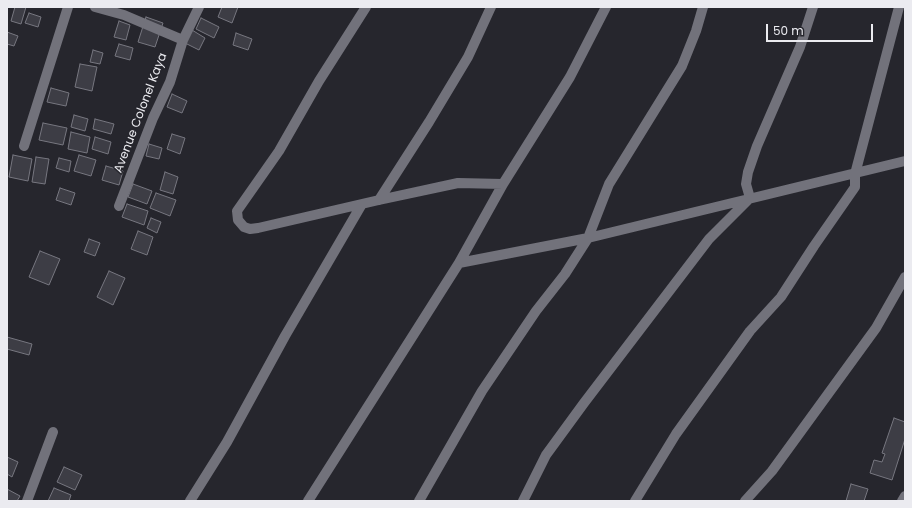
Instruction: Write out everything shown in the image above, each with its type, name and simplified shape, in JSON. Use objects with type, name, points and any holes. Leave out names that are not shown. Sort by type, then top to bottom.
[{"type":"street","points":[[24,146],[68,7]]},
{"type":"street","points":[[95,7],[124,15],[183,40]]},
{"type":"street","name":"Avenue Colonel Kaya","points":[[118,206],[153,118],[170,82],[183,40],[199,7]]},
{"type":"street","points":[[366,7],[319,81],[279,151],[237,211],[238,220],[244,227],[250,229],[258,228],[458,183],[503,184]]},
{"type":"street","points":[[379,200],[429,122],[468,57],[491,7]]},
{"type":"street","points":[[308,501],[459,263],[503,184],[570,77],[606,7]]},
{"type":"street","points":[[419,501],[482,391],[536,311],[565,274],[588,238],[609,184],[682,66],[696,31],[703,7]]},
{"type":"street","points":[[750,198],[746,184],[748,172],[757,146],[800,47],[813,7]]},
{"type":"street","points":[[635,501],[681,428],[750,331],[781,297],[855,187],[855,174],[899,7]]},
{"type":"street","points":[[459,263],[588,238],[905,162]]},
{"type":"street","points":[[523,501],[546,455],[584,403],[708,239],[750,198]]},
{"type":"street","points":[[190,501],[227,442],[285,336],[362,204]]},
{"type":"street","points":[[745,501],[772,471],[876,328],[905,277]]},
{"type":"street","points":[[27,501],[53,432]]},
{"type":"street","points":[[902,501],[905,496]]},
{"type":"building","points":[[15,7],[26,7],[21,24],[11,21]]},
{"type":"building","points":[[222,7],[238,7],[232,23],[218,17]]},
{"type":"building","points":[[29,13],[41,17],[38,27],[25,23]]},
{"type":"building","points":[[146,17],[163,23],[155,47],[138,42]]},
{"type":"building","points":[[201,18],[219,27],[214,38],[196,29]]},
{"type":"building","points":[[119,21],[130,25],[126,40],[114,37]]},
{"type":"building","points":[[192,30],[205,38],[199,50],[185,43]]},
{"type":"building","points":[[7,32],[18,36],[14,46],[7,44]]},
{"type":"building","points":[[236,33],[252,39],[248,50],[233,45]]},
{"type":"building","points":[[119,44],[133,48],[130,60],[115,56]]},
{"type":"building","points":[[93,50],[103,53],[100,64],[90,62]]},
{"type":"building","points":[[80,64],[97,67],[92,91],[75,87]]},
{"type":"building","points":[[51,88],[69,93],[66,106],[47,102]]},
{"type":"building","points":[[172,94],[187,101],[182,113],[167,107]]},
{"type":"building","points":[[74,115],[88,119],[85,131],[71,127]]},
{"type":"building","points":[[95,119],[114,124],[111,134],[93,129]]},
{"type":"building","points":[[43,123],[67,128],[63,145],[39,140]]},
{"type":"building","points":[[71,132],[90,137],[87,153],[68,149]]},
{"type":"building","points":[[172,134],[185,138],[180,154],[167,149]]},
{"type":"building","points":[[95,137],[111,142],[108,154],[92,149]]},
{"type":"building","points":[[149,144],[162,148],[159,159],[146,156]]},
{"type":"building","points":[[13,155],[32,159],[28,181],[9,177]]},
{"type":"building","points":[[79,155],[96,160],[91,176],[74,171]]},
{"type":"building","points":[[36,157],[49,159],[45,184],[32,182]]},
{"type":"building","points":[[59,158],[71,161],[69,172],[56,168]]},
{"type":"building","points":[[106,166],[123,171],[119,185],[102,180]]},
{"type":"building","points":[[165,172],[178,177],[173,194],[160,190]]},
{"type":"building","points":[[133,184],[152,191],[147,204],[128,197]]},
{"type":"building","points":[[60,188],[75,193],[71,205],[56,200]]},
{"type":"building","points":[[156,193],[176,200],[170,216],[150,208]]},
{"type":"building","points":[[127,204],[148,211],[144,225],[122,217]]},
{"type":"building","points":[[151,218],[161,222],[157,233],[147,228]]},
{"type":"building","points":[[138,231],[153,237],[147,255],[131,249]]},
{"type":"building","points":[[89,239],[100,243],[95,256],[84,252]]},
{"type":"building","points":[[40,251],[60,259],[49,285],[29,277]]},
{"type":"building","points":[[109,271],[125,278],[113,305],[97,297]]},
{"type":"building","points":[[7,337],[32,344],[29,355],[7,349]]},
{"type":"building","points":[[894,418],[905,422],[905,439],[892,480],[870,473],[874,460],[882,462],[885,454],[882,453]]},
{"type":"building","points":[[7,457],[18,462],[12,477],[7,474]]},
{"type":"building","points":[[64,467],[82,475],[75,490],[57,482]]},
{"type":"building","points":[[851,484],[868,489],[864,501],[846,501]]},
{"type":"building","points":[[54,488],[71,495],[69,501],[48,501]]},
{"type":"building","points":[[7,489],[20,496],[17,501],[7,501]]}]
